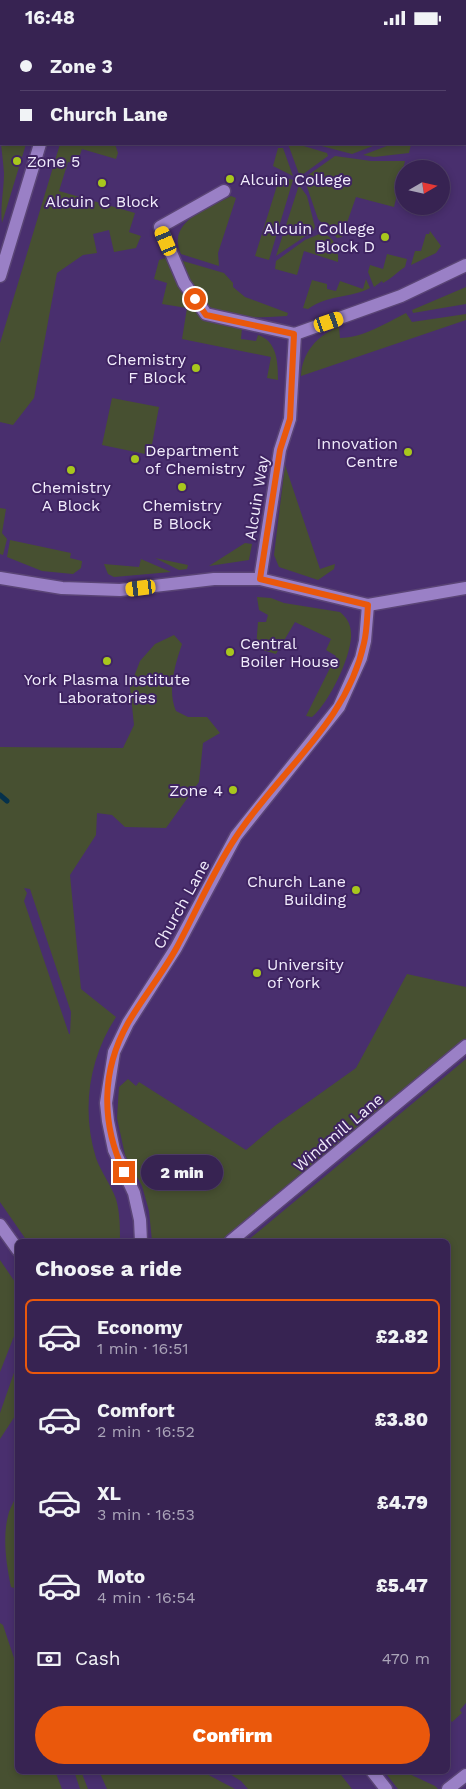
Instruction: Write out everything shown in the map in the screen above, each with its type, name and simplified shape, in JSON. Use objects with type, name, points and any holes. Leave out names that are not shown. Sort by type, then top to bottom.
[{"type":"street","points":[[0,276],[40,145]]},
{"type":"street","points":[[224,191],[160,227],[184,283],[206,315],[294,334],[401,296],[466,265]]},
{"type":"street","name":"Alcuin Way","points":[[260,579],[280,450],[290,419],[294,334]]},
{"type":"street","points":[[0,578],[62,588],[120,591],[214,579],[260,579],[368,605],[448,593],[466,587]]},
{"type":"street","name":"Church Lane","points":[[141,1239],[140,1220],[134,1193],[114,1150],[108,1121],[106,1103],[114,1052],[128,1023],[176,948],[236,836],[339,707],[360,658],[365,641],[368,605]]},
{"type":"street","name":"Windmill Lane","points":[[232,1239],[466,1046]]},
{"type":"street","points":[[0,1225],[15,1246]]},
{"type":"street","points":[[374,1774],[386,1789]]},
{"type":"street","points":[[448,1789],[466,1775]]},
{"type":"green space","points":[[1,145],[26,145],[2,223],[1,210],[4,173]]},
{"type":"green space","points":[[60,145],[115,145],[118,153],[116,159],[82,149],[77,164],[68,162],[59,191],[135,213],[129,232],[141,236],[136,248],[114,252],[109,230],[93,234],[97,253],[83,255],[57,273],[34,398],[13,425],[0,422],[0,343]]},
{"type":"green space","points":[[288,145],[300,145],[327,153],[328,156],[302,175],[299,174]]},
{"type":"green space","points":[[318,145],[375,145],[352,154]]},
{"type":"green space","points":[[389,145],[411,145],[409,153],[374,157],[363,155]]},
{"type":"green space","points":[[278,148],[283,148],[293,176],[273,166]]},
{"type":"green space","points":[[335,156],[371,161],[395,161],[394,207],[356,197],[342,237],[337,238],[318,219],[304,178]]},
{"type":"green space","points":[[280,176],[293,180],[269,260],[255,256]]},
{"type":"green space","points":[[299,185],[307,196],[315,227],[313,231],[276,256]]},
{"type":"green space","points":[[231,196],[236,198],[218,253],[219,266],[181,254],[178,243],[179,233],[184,225],[201,211]]},
{"type":"green space","points":[[430,231],[441,246],[436,253],[411,265],[415,251],[421,251],[426,234],[429,234]]},
{"type":"green space","points":[[322,233],[335,244],[338,262],[304,251],[297,275],[275,269],[276,261],[305,240]]},
{"type":"green space","points":[[387,254],[407,259],[405,267],[383,283],[382,281],[374,287],[368,272],[370,265],[383,269]]},
{"type":"green space","points":[[165,258],[172,267],[188,300],[200,314],[217,322],[242,327],[241,339],[256,341],[258,335],[269,342],[277,359],[278,380],[267,378],[271,357],[182,339],[187,308],[162,304],[167,283],[154,279],[159,260]]},
{"type":"green space","points":[[183,261],[224,273],[233,283],[233,287],[245,297],[288,313],[287,316],[249,317],[221,313],[209,306],[200,296],[191,281]]},
{"type":"green space","points":[[366,279],[370,288],[354,294],[323,301],[308,309],[303,308],[312,280],[327,284],[327,289],[336,291],[340,281],[363,289]]},
{"type":"green space","points":[[466,287],[466,304],[413,313],[412,310]]},
{"type":"green space","points":[[406,313],[412,322],[466,314],[466,320],[301,376],[304,360],[308,352],[318,340],[331,330],[339,327],[340,338],[349,337],[374,329]]},
{"type":"green space","points":[[112,398],[159,407],[150,455],[102,445]]},
{"type":"green space","points":[[285,465],[320,569],[335,564],[334,569],[318,580],[279,567],[274,555]]},
{"type":"green space","points":[[0,508],[6,509],[2,533],[7,539],[3,555],[0,554]]},
{"type":"green space","points":[[10,540],[71,553],[70,558],[82,561],[81,568],[73,574],[42,571],[7,557]]},
{"type":"green space","points":[[245,543],[252,544],[249,560],[209,566]]},
{"type":"green space","points":[[155,558],[188,565],[187,569],[179,570]]},
{"type":"green space","points":[[141,559],[171,572],[114,577],[108,574],[104,564],[139,567]]},
{"type":"green space","points":[[257,597],[271,598],[284,603],[340,612],[349,623],[351,641],[344,665],[326,701],[312,717],[306,716],[336,656],[326,650],[331,639],[295,622],[276,654],[256,648],[258,622],[266,622],[268,615],[259,610]]},
{"type":"green space","points":[[174,635],[182,644],[172,686],[173,703],[176,711],[188,717],[207,717],[220,733],[203,743],[199,782],[166,828],[125,827],[112,815],[97,813],[96,835],[70,875],[81,989],[116,1017],[99,1050],[94,1067],[90,1085],[89,1121],[91,1140],[96,1158],[117,1204],[120,1220],[120,1239],[26,1239],[0,1202],[0,747],[123,748],[134,725],[130,687],[140,661],[155,644]],"holes":[[[24,888],[30,889],[71,1012],[69,1034],[24,901],[27,893]]]},
{"type":"green space","points":[[407,974],[466,987],[466,1044],[232,1239],[152,1239],[149,1211],[142,1186],[125,1155],[117,1118],[119,1087],[128,1079],[136,1086],[139,1082],[246,1150],[276,1125],[356,1068]]},
{"type":"green space","points":[[466,1059],[466,1703],[460,1710],[462,1713],[452,1722],[450,1720],[450,1239],[249,1239]]},
{"type":"green space","points":[[0,1260],[15,1282],[15,1334],[0,1372]]},
{"type":"green space","points":[[15,1370],[15,1416],[0,1439],[0,1413]]},
{"type":"green space","points":[[15,1499],[15,1588],[11,1587],[6,1559],[5,1540],[9,1512]]},
{"type":"green space","points":[[0,1623],[3,1625],[15,1661],[15,1774],[56,1774],[62,1789],[0,1789]]},
{"type":"green space","points":[[75,1774],[82,1774],[88,1789],[80,1789]]},
{"type":"green space","points":[[100,1774],[207,1774],[235,1789],[107,1789]]},
{"type":"green space","points":[[230,1774],[340,1774],[352,1789],[248,1789],[241,1781]]},
{"type":"green space","points":[[386,1774],[409,1774],[438,1789],[398,1789]]},
{"type":"waterway","points":[[0,795],[7,801]]},
{"type":"place","name":"Zone 5","points":[[17,161]]},
{"type":"place","name":"Alcuin College","points":[[230,179]]},
{"type":"place","name":"Alcuin C Block","points":[[102,183]]},
{"type":"place","name":"Alcuin College Block D","points":[[385,237]]},
{"type":"place","name":"Chemistry F Block","points":[[196,368]]},
{"type":"place","name":"Innovation Centre","points":[[408,452]]},
{"type":"place","name":"Department of Chemistry","points":[[135,459]]},
{"type":"place","name":"Chemistry A Block","points":[[71,470]]},
{"type":"place","name":"Chemistry B Block","points":[[182,487]]},
{"type":"place","name":"Central Boiler House","points":[[230,652]]},
{"type":"place","name":"York Plasma Institute Laboratories","points":[[107,661]]},
{"type":"place","name":"Zone 4","points":[[233,790]]},
{"type":"place","name":"Church Lane Building","points":[[356,890]]},
{"type":"place","name":"University of York","points":[[257,973]]},
{"type":"route","points":[[124,1172],[114,1150],[106,1103],[114,1052],[128,1023],[176,948],[236,836],[317,738],[339,707],[355,674],[365,641],[368,605],[260,579],[280,450],[290,419],[294,334],[206,315],[195,299]]}]
